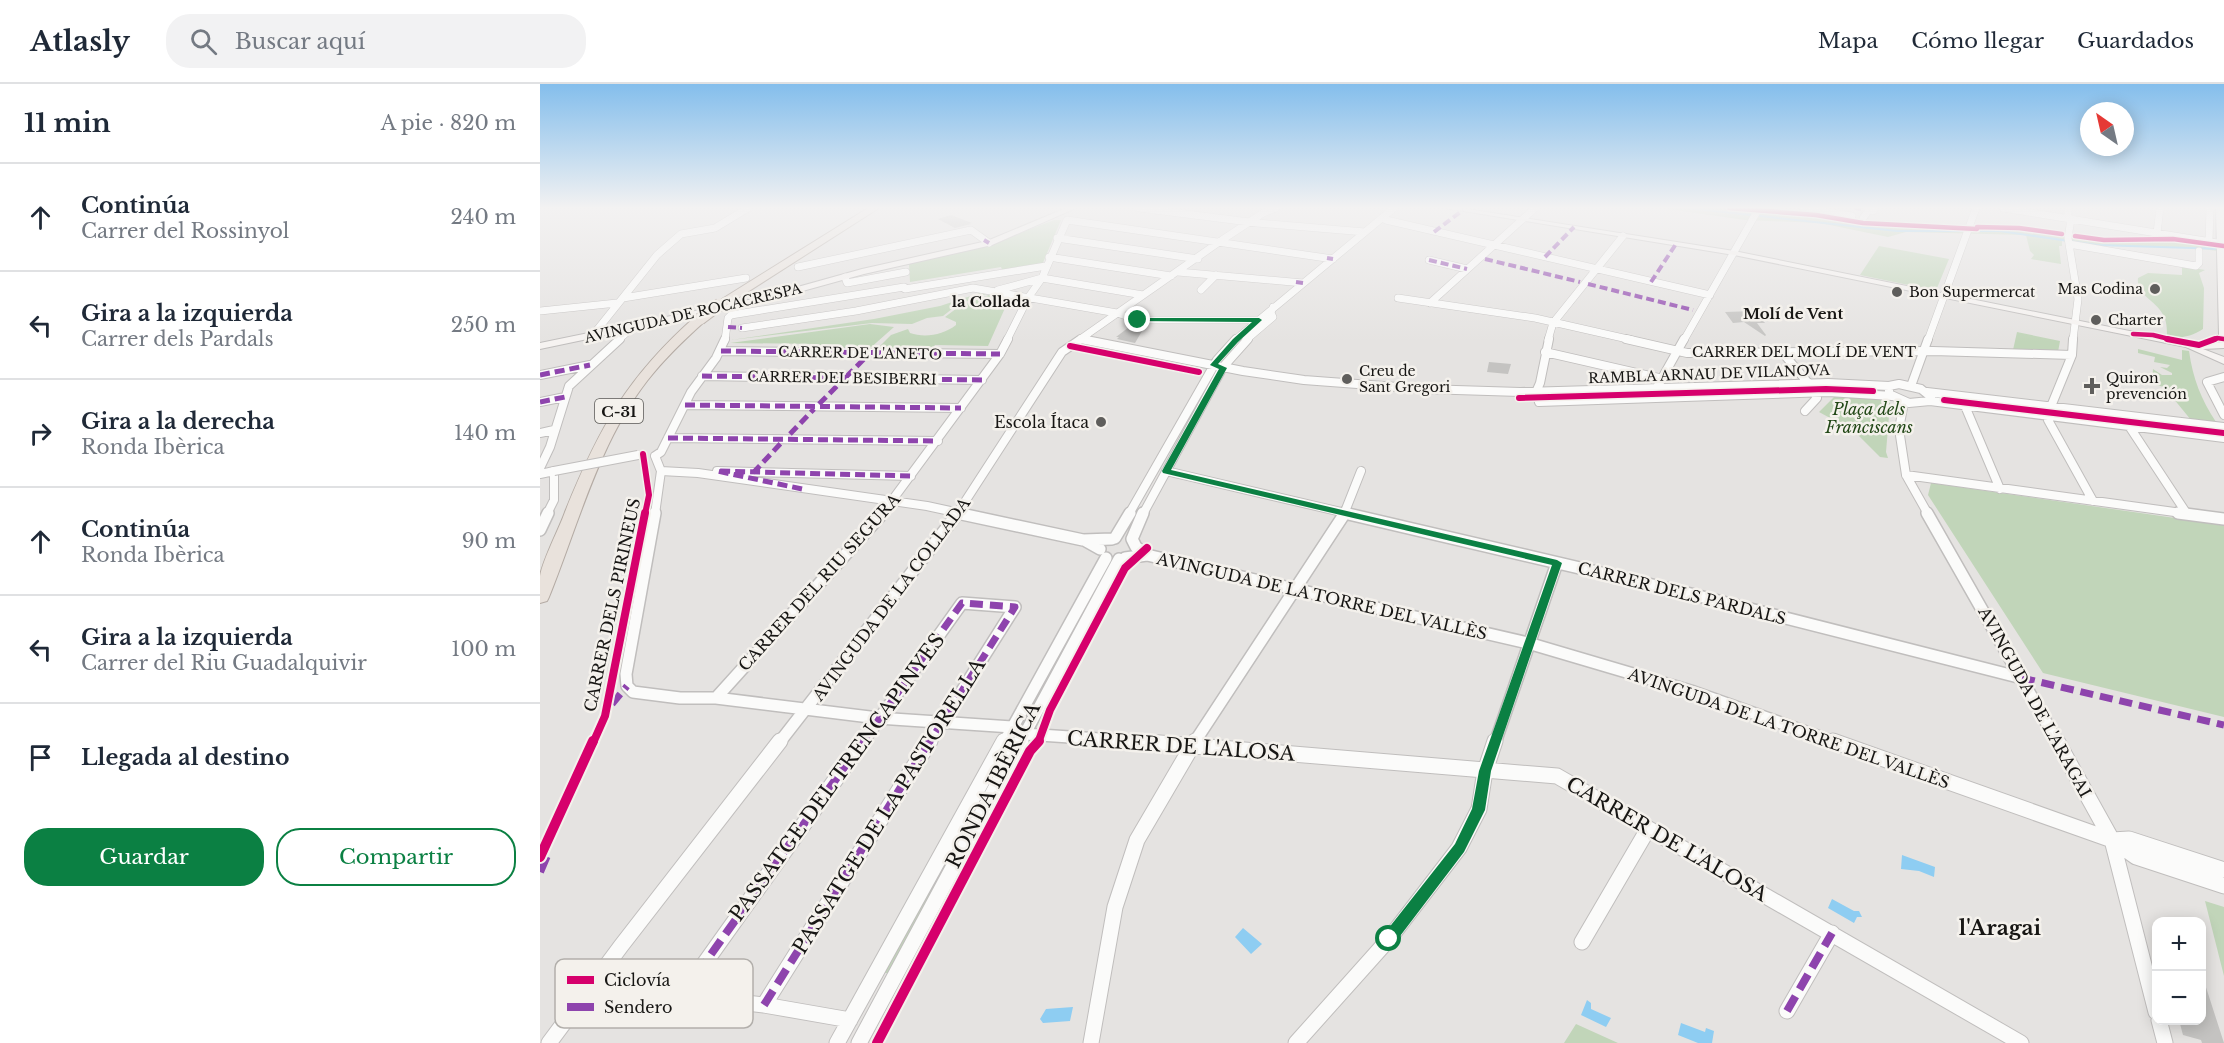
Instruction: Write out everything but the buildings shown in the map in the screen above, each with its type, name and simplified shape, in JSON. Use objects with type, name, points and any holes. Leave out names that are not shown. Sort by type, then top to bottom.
[{"type":"highway","name":"C-31","points":[[540,597],[596,456],[624,401],[657,357],[720,304],[803,253]]},
{"type":"street","points":[[593,335],[660,253]]},
{"type":"street","points":[[798,267],[865,253]]},
{"type":"street","name":"AVINGUDA DE ROCACRESPA","points":[[540,346],[759,300],[946,253]]},
{"type":"street","name":"CARRER DEL RIU SEGURA","points":[[716,698],[894,501],[1000,354],[1028,298],[1042,279],[1051,253]]},
{"type":"street","points":[[1155,253],[1197,259]]},
{"type":"street","name":"AVINGUDA DE LA COLLADA","points":[[612,959],[958,513],[1062,352],[1206,253]]},
{"type":"street","points":[[1292,253],[1333,259]]},
{"type":"street","name":"RONDA IBÈRICA","points":[[860,1043],[1018,731],[1103,553],[1235,340],[1340,253]]},
{"type":"street","points":[[1430,303],[1485,253]]},
{"type":"street","points":[[1527,253],[1710,295]]},
{"type":"street","points":[[1536,392],[1553,323],[1609,253]]},
{"type":"street","points":[[1663,398],[1656,389],[1734,253],[2171,342],[2206,351],[2224,361]]},
{"type":"street","points":[[1911,386],[1961,253]]},
{"type":"street","points":[[2071,253],[2078,299],[2072,356],[2051,405],[2048,420],[2093,501]]},
{"type":"street","points":[[2129,253],[2196,266],[2199,263],[2199,253]]},
{"type":"street","points":[[2206,351],[2219,344],[2224,335],[2222,253]]},
{"type":"street","points":[[1049,257],[1171,276]]},
{"type":"street","points":[[1430,260],[1467,269]]},
{"type":"street","points":[[904,301],[906,262]]},
{"type":"street","points":[[540,474],[643,454],[655,456],[661,452],[702,376],[721,351],[726,341],[728,318],[731,315],[1046,266]]},
{"type":"street","points":[[845,277],[847,283],[906,272]]},
{"type":"street","points":[[1178,272],[1303,283]]},
{"type":"street","points":[[1201,290],[1216,275]]},
{"type":"street","points":[[540,311],[620,301],[746,278]]},
{"type":"street","points":[[992,292],[1042,279],[1143,295]]},
{"type":"street","points":[[742,328],[856,311],[973,288],[1117,313],[1132,318]]},
{"type":"street","name":"CARRER DEL MOLÍ DE VENT","points":[[1398,298],[1553,323],[1688,353],[1926,351],[2072,356]]},
{"type":"street","name":"RONDA IBÈRICA","points":[[1138,547],[1135,528],[1218,366],[1273,317],[1271,312],[1273,307]]},
{"type":"street","points":[[1107,320],[1132,318],[1259,320]]},
{"type":"street","points":[[540,468],[545,448],[554,430],[569,386],[633,327]]},
{"type":"street","name":"RAMBLA ARNAU DE VILANOVA","points":[[1081,339],[1304,380],[1368,385],[1536,392],[1809,384],[1889,386]]},
{"type":"street","name":"CARRER DE L'ANETO","points":[[721,351],[1000,354]]},
{"type":"street","points":[[2206,351],[2222,366],[2224,372]]},
{"type":"street","points":[[1545,352],[1663,379]]},
{"type":"street","points":[[1782,352],[1809,384],[1817,398],[1805,411]]},
{"type":"street","points":[[540,375],[590,365]]},
{"type":"street","name":"CARRER DEL BESIBERRI","points":[[702,376],[982,380]]},
{"type":"street","points":[[2224,376],[2207,382],[2224,415]]},
{"type":"street","points":[[2224,427],[2049,411],[1965,406],[1930,401],[1920,404],[1904,402],[1888,392],[1889,386],[1911,386],[1927,392],[2049,411],[2129,426],[2224,438]]},
{"type":"street","name":"RAMBLA ARNAU DE VILANOVA","points":[[1536,392],[1539,402],[1814,393],[1874,393],[1892,396]]},
{"type":"street","points":[[1927,392],[1931,398],[1930,401]]},
{"type":"street","points":[[540,402],[565,397]]},
{"type":"street","name":"AVINGUDA DE L'ARAGAI","points":[[1904,402],[1899,416],[1899,429],[1906,475],[2112,840],[2152,993]]},
{"type":"street","points":[[685,405],[961,408]]},
{"type":"street","points":[[1965,406],[2000,489]]},
{"type":"street","points":[[2129,426],[2187,514]]},
{"type":"street","points":[[540,433],[554,430]]},
{"type":"street","points":[[668,438],[938,441]]},
{"type":"street","points":[[655,456],[661,471],[698,473],[894,501],[1083,540],[1114,538],[1138,547]]},
{"type":"street","points":[[540,530],[554,500],[554,471]]},
{"type":"street","name":"CARRER DELS PIRINEUS","points":[[627,687],[626,674],[661,471]]},
{"type":"street","points":[[802,489],[717,471],[911,476]]},
{"type":"street","name":"CARRER DELS PARDALS","points":[[1166,471],[1691,594],[2022,678]]},
{"type":"street","points":[[1091,1043],[1115,907],[1137,840],[1193,745],[1345,513],[1361,471]]},
{"type":"street","points":[[1906,475],[2224,519]]},
{"type":"street","points":[[1083,540],[1103,553],[1122,558]]},
{"type":"street","name":"AVINGUDA DE LA TORRE DEL VALLÈS","points":[[1122,558],[1138,547],[1294,589],[1528,644],[1694,692],[2112,840],[2136,857],[2224,886]]},
{"type":"street","name":"RONDA IBÈRICA","points":[[837,1043],[1018,731],[1122,558]]},
{"type":"street","points":[[1296,1043],[1389,939],[1459,848],[1479,810],[1485,771],[1557,563]]},
{"type":"street","name":"PASSATGE DEL TRENCAPINYES","points":[[707,959],[962,603],[1015,607]]},
{"type":"street","name":"PASSATGE DE LA PASTORELLA","points":[[764,1005],[1015,607]]},
{"type":"street","name":"CARRER DE L'ALOSA","points":[[627,687],[633,692],[680,698],[716,698],[806,711],[878,718],[1557,776],[2020,1043]]},
{"type":"street","points":[[1582,942],[1648,829]]},
{"type":"street","name":"AVINGUDA DE LA TORRE DEL VALLÈS","points":[[2112,840],[2129,838],[2224,870]]},
{"type":"street","points":[[1787,1011],[1832,933]]},
{"type":"street","points":[[753,1004],[850,1020]]},
{"type":"street","points":[[2160,1025],[2165,1043]]},
{"type":"street","name":"AVINGUDA DE LA COLLADA","points":[[549,1043],[560,1028]]},
{"type":"green space","points":[[956,253],[1047,253],[1042,265],[1003,272],[1001,267],[910,282],[909,264]]},
{"type":"green space","points":[[1875,253],[1915,253],[1949,259],[1937,288],[1928,289],[1860,275]]},
{"type":"green space","points":[[2032,253],[2060,253],[2061,264],[2031,259],[2034,255]]},
{"type":"green space","points":[[2182,266],[2205,270],[2199,273],[2204,288],[2203,329],[2177,338],[2167,337],[2164,316],[2140,289],[2138,278],[2148,273],[2182,275]]},
{"type":"green space","points":[[983,292],[989,293],[957,305],[943,316],[927,318],[912,324],[872,323],[731,340],[874,319],[940,306]]},
{"type":"green space","points":[[991,294],[1010,297],[988,346],[935,345],[930,351],[875,351],[891,335],[908,329],[910,333],[922,335],[934,335],[945,331],[956,325],[956,322],[945,317],[957,308]]},
{"type":"green space","points":[[870,324],[894,327],[868,350],[813,350],[818,344],[730,343]]},
{"type":"green space","points":[[2017,332],[2060,341],[2058,352],[2013,350]]},
{"type":"green space","points":[[2138,349],[2182,360],[2182,350],[2189,351],[2198,388],[2216,422],[2191,420],[2164,387],[2152,384],[2153,369],[2162,375],[2172,375],[2160,367],[2167,368],[2170,365],[2154,362],[2155,357],[2138,353]]},
{"type":"green space","name":"Plaça dels Franciscans","points":[[1834,397],[1881,399],[1890,403],[1886,452],[1888,458],[1880,457],[1854,431],[1819,412]]},
{"type":"green space","points":[[1931,483],[2224,525],[2224,717],[2043,673],[1928,495]]},
{"type":"green space","points":[[1101,577],[1105,577],[1008,756],[1004,756]]},
{"type":"green space","points":[[1114,578],[1118,578],[1047,710],[1043,725],[1044,712]]},
{"type":"green space","points":[[997,765],[1001,766],[888,973],[884,973]]},
{"type":"green space","points":[[1015,767],[1018,767],[907,977],[902,976]]},
{"type":"green space","points":[[2205,901],[2224,907],[2224,976]]},
{"type":"green space","points":[[1576,1024],[1618,1043],[1564,1043]]},
{"type":"water","points":[[1902,855],[1935,867],[1934,877],[1919,871],[1901,869]]},
{"type":"water","points":[[1832,899],[1854,911],[1859,911],[1862,917],[1857,917],[1854,923],[1828,908]]},
{"type":"water","points":[[1243,928],[1262,944],[1251,954],[1235,937]]},
{"type":"water","points":[[1587,1000],[1591,1003],[1591,1009],[1611,1018],[1606,1027],[1581,1015]]},
{"type":"water","points":[[1073,1007],[1070,1021],[1043,1023],[1040,1019],[1046,1009]]},
{"type":"water","points":[[1681,1023],[1705,1032],[1706,1028],[1714,1031],[1712,1043],[1698,1043],[1678,1035]]},
{"type":"marked path","points":[[1545,257],[1549,253]]},
{"type":"marked path","points":[[1651,282],[1670,253]]},
{"type":"marked path","points":[[1327,258],[1333,259]]},
{"type":"marked path","points":[[1485,259],[1580,282]]},
{"type":"marked path","points":[[1429,260],[1467,269]]},
{"type":"marked path","points":[[1296,282],[1303,283]]},
{"type":"marked path","points":[[1588,284],[1693,310]]},
{"type":"marked path","points":[[728,327],[742,328]]},
{"type":"marked path","points":[[593,335],[597,330]]},
{"type":"marked path","points":[[721,351],[1000,354]]},
{"type":"marked path","points":[[846,377],[867,356]]},
{"type":"marked path","points":[[540,375],[590,365]]},
{"type":"marked path","points":[[702,376],[982,380]]},
{"type":"marked path","points":[[819,404],[842,381]]},
{"type":"marked path","points":[[540,402],[565,397]]},
{"type":"marked path","points":[[685,405],[961,408]]},
{"type":"marked path","points":[[790,434],[814,409]]},
{"type":"marked path","points":[[668,438],[938,441]]},
{"type":"marked path","points":[[753,473],[783,441]]},
{"type":"marked path","points":[[802,489],[717,471],[911,476]]},
{"type":"marked path","points":[[708,959],[962,603],[1015,607],[764,1005]]},
{"type":"marked path","points":[[2022,678],[2224,725]]},
{"type":"marked path","points":[[612,704],[627,686]]},
{"type":"marked path","points":[[540,872],[548,853]]},
{"type":"marked path","points":[[1787,1011],[1832,933]]},
{"type":"cycle path","points":[[2133,334],[2153,335],[2199,345],[2217,338],[2224,339]]},
{"type":"cycle path","points":[[1070,346],[1199,372]]},
{"type":"cycle path","points":[[1519,398],[1826,389],[1873,391]]},
{"type":"cycle path","points":[[1944,400],[2224,433]]},
{"type":"cycle path","points":[[540,857],[605,716],[649,495],[643,454]]},
{"type":"cycle path","points":[[877,1043],[1030,751],[1041,738],[1050,710],[1125,568],[1147,548]]},
{"type":"place","name":"Mas Codina","points":[[2155,289]]},
{"type":"place","name":"Bon Supermercat","points":[[1897,292]]},
{"type":"place","name":"Charter","points":[[2096,320]]},
{"type":"place","name":"Creu de Sant Gregori","points":[[1347,379]]},
{"type":"place","name":"Quiron prevención","points":[[2092,386]]},
{"type":"place","name":"Escola Ítaca","points":[[1101,422]]},
{"type":"district","name":"la Collada","points":[[991,301]]},
{"type":"district","name":"Molí de Vent","points":[[1793,313]]},
{"type":"district","name":"l'Aragai","points":[[2000,928]]},
{"type":"route","points":[[1138,320],[1259,320],[1228,347],[1214,365],[1223,368],[1166,471],[1557,563],[1485,771],[1479,810],[1459,848],[1389,939]]}]
